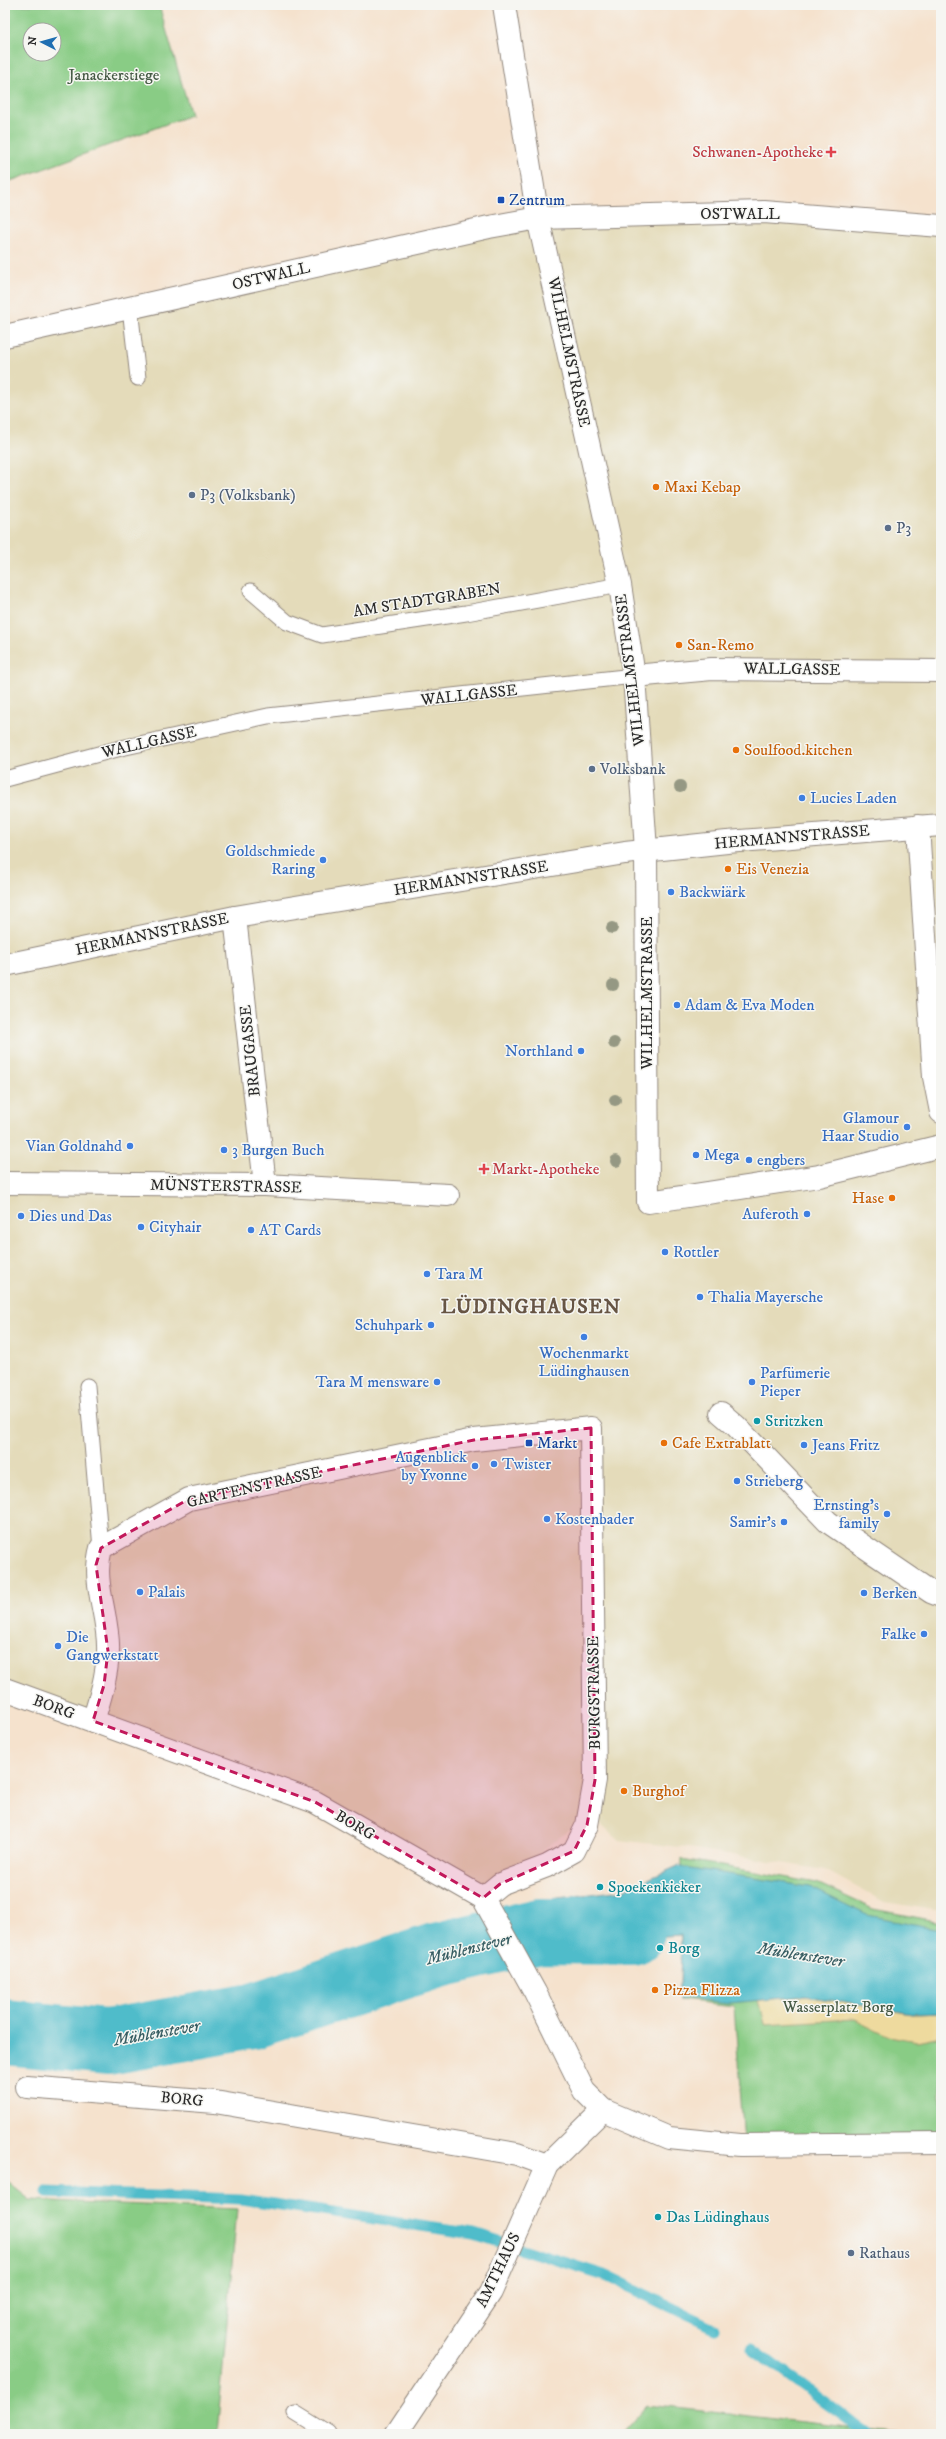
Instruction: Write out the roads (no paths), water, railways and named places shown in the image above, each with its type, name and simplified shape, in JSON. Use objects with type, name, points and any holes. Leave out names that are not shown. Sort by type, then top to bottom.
[{"type":"street","points":[[504,5],[538,218]]},
{"type":"street","name":"OSTWALL","points":[[5,336],[489,227],[538,218],[764,212],[941,226]]},
{"type":"street","name":"WILHELMSTRASSE","points":[[538,218],[620,585],[634,676],[646,850],[648,1202],[819,1176],[941,1146]]},
{"type":"street","name":"WALLGASSE","points":[[634,676],[712,669],[941,671]]},
{"type":"street","name":"HERMANNSTRASSE","points":[[5,965],[235,917],[646,850],[941,825]]},
{"type":"street","points":[[918,826],[934,1077],[941,1112]]},
{"type":"street","name":"BRAUGASSE","points":[[235,917],[265,1185]]},
{"type":"street","name":"MÜNSTERSTRASSE","points":[[5,1183],[265,1185],[448,1195]]},
{"type":"street","points":[[721,1413],[736,1426],[828,1522],[931,1592],[941,1596]]},
{"type":"street","name":"GARTENSTRASSE","points":[[101,1548],[189,1499],[474,1440],[591,1428]]},
{"type":"street","name":"BURGSTRASSE","points":[[486,1904],[500,1884],[547,1866],[574,1851],[587,1825],[595,1780],[591,1428]]},
{"type":"street","points":[[94,1722],[104,1685],[108,1651],[96,1565],[101,1548]]},
{"type":"street","name":"BORG","points":[[5,1688],[315,1802],[486,1904]]},
{"type":"street","points":[[486,1904],[523,1970],[584,2091],[602,2110],[643,2128],[676,2139],[747,2145],[941,2143]]},
{"type":"street","name":"BORG","points":[[27,2087],[215,2102],[517,2154],[547,2164]]},
{"type":"street","name":"AMTHAUS","points":[[396,2434],[491,2292],[547,2164],[602,2110]]},
{"type":"lane","points":[[130,308],[138,378]]},
{"type":"lane","name":"AM STADTGRABEN","points":[[251,591],[286,622],[322,635],[466,614],[620,585]]},
{"type":"lane","name":"WALLGASSE","points":[[5,779],[121,748],[268,716],[634,676]]},
{"type":"lane","points":[[87,1386],[101,1548]]},
{"type":"lane","points":[[295,2413],[328,2434]]},
{"type":"water","points":[[678,1866],[810,1887],[867,1915],[941,1929],[941,2013],[913,2014],[806,1996],[730,2003],[680,1998],[681,1935],[547,1944],[527,1910],[534,1901],[623,1890]]},
{"type":"waterway","name":"Mühlenstever","points":[[5,2032],[107,2042],[253,2016],[435,1956],[540,1931],[632,1932]]},
{"type":"waterway","points":[[46,2192],[241,2199],[474,2234],[607,2276],[714,2328]]},
{"type":"waterway","points":[[752,2349],[868,2434]]},
{"type":"place","name":"Schwanen-Apotheke","points":[[831,152]]},
{"type":"place","name":"Zentrum","points":[[501,200]]},
{"type":"place","name":"Maxi Kebap","points":[[656,487]]},
{"type":"place","name":"P3 (Volksbank)","points":[[192,495]]},
{"type":"place","name":"P3","points":[[888,528]]},
{"type":"place","name":"San-Remo","points":[[679,645]]},
{"type":"place","name":"Soulfood.kitchen","points":[[736,750]]},
{"type":"place","name":"Volksbank","points":[[592,769]]},
{"type":"place","name":"Lucies Laden","points":[[802,798]]},
{"type":"place","name":"Goldschmiede Raring","points":[[323,860]]},
{"type":"place","name":"Eis Venezia","points":[[728,869]]},
{"type":"place","name":"Backwiärk","points":[[671,892]]},
{"type":"place","name":"Adam & Eva Moden","points":[[677,1005]]},
{"type":"place","name":"Northland","points":[[581,1051]]},
{"type":"place","name":"Glamour Haar Studio","points":[[907,1127]]},
{"type":"place","name":"Vian Goldnahd","points":[[130,1146]]},
{"type":"place","name":"3 Burgen Buch","points":[[224,1150]]},
{"type":"place","name":"Mega","points":[[696,1155]]},
{"type":"place","name":"engbers","points":[[749,1160]]},
{"type":"place","name":"Markt-Apotheke","points":[[484,1169]]},
{"type":"place","name":"Hase","points":[[892,1198]]},
{"type":"place","name":"Auferoth","points":[[807,1214]]},
{"type":"place","name":"Dies und Das","points":[[21,1216]]},
{"type":"place","name":"Cityhair","points":[[141,1227]]},
{"type":"place","name":"AT Cards","points":[[251,1230]]},
{"type":"place","name":"Rottler","points":[[665,1252]]},
{"type":"place","name":"Tara M","points":[[427,1274]]},
{"type":"place","name":"Thalia Mayersche","points":[[700,1297]]},
{"type":"place","name":"Schuhpark","points":[[431,1325]]},
{"type":"place","name":"Wochenmarkt Lüdinghausen","points":[[584,1337]]},
{"type":"place","name":"Tara M mensware","points":[[437,1382]]},
{"type":"place","name":"Parfümerie Pieper","points":[[752,1382]]},
{"type":"place","name":"Stritzken","points":[[757,1421]]},
{"type":"place","name":"Markt","points":[[529,1443]]},
{"type":"place","name":"Cafe Extrablatt","points":[[664,1443]]},
{"type":"place","name":"Jeans Fritz","points":[[804,1445]]},
{"type":"place","name":"Twister","points":[[494,1464]]},
{"type":"place","name":"Augenblick by Yvonne","points":[[475,1466]]},
{"type":"place","name":"Strieberg","points":[[737,1481]]},
{"type":"place","name":"Ernsting's family","points":[[887,1514]]},
{"type":"place","name":"Kostenbader","points":[[547,1519]]},
{"type":"place","name":"Samir's","points":[[784,1522]]},
{"type":"place","name":"Palais","points":[[140,1592]]},
{"type":"place","name":"Berken","points":[[864,1593]]},
{"type":"place","name":"Falke","points":[[924,1634]]},
{"type":"place","name":"Die Gangwerkstatt","points":[[58,1646]]},
{"type":"place","name":"Burghof","points":[[624,1791]]},
{"type":"place","name":"Spoekenkieker","points":[[600,1887]]},
{"type":"place","name":"Borg","points":[[660,1948]]},
{"type":"place","name":"Pizza Flizza","points":[[655,1990]]},
{"type":"place","name":"Das Lüdinghaus","points":[[658,2217]]},
{"type":"place","name":"Rathaus","points":[[851,2253]]},
{"type":"district","name":"LÜDINGHAUSEN","points":[[531,1307]]},
{"type":"park label","name":"Janackerstiege","points":[[114,75]]},
{"type":"park label","name":"Wasserplatz Borg","points":[[838,2007]]}]
